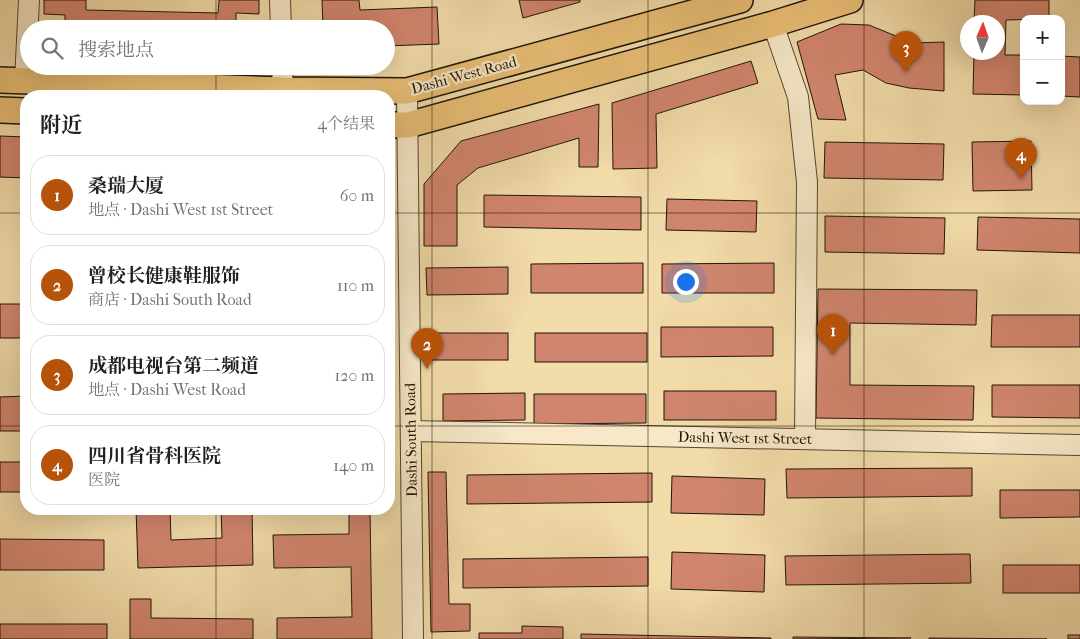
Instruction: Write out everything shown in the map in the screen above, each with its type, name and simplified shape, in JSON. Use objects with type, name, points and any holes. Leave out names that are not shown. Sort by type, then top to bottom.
[{"type":"main road","name":"Dashi West Road","points":[[0,80],[283,78],[407,91],[740,0]]},
{"type":"main road","points":[[398,125],[773,24],[850,0]]},
{"type":"main road","points":[[0,110],[20,111]]},
{"type":"street","points":[[28,20],[29,0]]},
{"type":"street","points":[[280,0],[281,20]]},
{"type":"street","points":[[773,24],[798,97],[806,182],[805,439]]},
{"type":"street","points":[[25,75],[25,80]]},
{"type":"street","name":"Dashi South Road","points":[[407,91],[398,125],[411,431],[413,639]]},
{"type":"street","name":"Dashi West 1st Street","points":[[411,431],[1080,445]]},
{"type":"building","points":[[44,0],[86,0],[86,10],[218,13],[219,0],[259,0],[259,14],[236,13],[236,20],[65,20],[65,15],[44,14]]},
{"type":"building","points":[[322,0],[359,0],[360,10],[437,7],[439,44],[395,46],[395,20],[323,20]]},
{"type":"building","points":[[519,0],[580,0],[580,2],[523,18]]},
{"type":"building","points":[[975,0],[1049,0],[1049,15],[1020,15],[1020,20],[1006,20],[1005,55],[1005,15],[974,15]]},
{"type":"building","points":[[841,24],[869,25],[913,43],[944,42],[944,91],[909,88],[886,83],[863,70],[835,75],[846,120],[818,119],[797,42]]},
{"type":"building","points":[[1005,55],[1020,55],[1020,95],[973,94],[974,60],[1005,60]]},
{"type":"building","points":[[1065,56],[1080,57],[1080,97],[1065,96]]},
{"type":"building","points":[[751,61],[758,83],[656,114],[657,168],[613,169],[612,103]]},
{"type":"building","points":[[599,104],[598,167],[579,167],[579,138],[478,168],[457,185],[457,246],[424,246],[424,184],[461,141]]},
{"type":"building","points":[[0,136],[20,137],[20,178],[0,177]]},
{"type":"building","points":[[1031,141],[1032,190],[973,191],[972,142]]},
{"type":"building","points":[[825,142],[944,144],[943,180],[824,178]]},
{"type":"building","points":[[484,195],[641,197],[641,230],[484,227]]},
{"type":"building","points":[[667,199],[757,201],[756,232],[666,230]]},
{"type":"building","points":[[825,216],[945,218],[944,254],[825,252]]},
{"type":"building","points":[[978,217],[1080,219],[1080,253],[977,250]]},
{"type":"building","points":[[643,263],[643,293],[531,293],[531,264]]},
{"type":"building","points":[[774,263],[774,293],[662,293],[662,264]]},
{"type":"building","points":[[508,267],[508,294],[427,295],[426,268]]},
{"type":"building","points":[[818,289],[977,290],[976,325],[850,323],[850,385],[974,386],[973,420],[816,418]]},
{"type":"building","points":[[0,304],[20,304],[20,338],[0,338]]},
{"type":"building","points":[[992,315],[1080,315],[1080,347],[991,347]]},
{"type":"building","points":[[661,327],[773,327],[773,356],[661,357]]},
{"type":"building","points":[[426,333],[508,333],[508,360],[426,360]]},
{"type":"building","points":[[535,333],[647,333],[647,362],[535,362]]},
{"type":"building","points":[[992,385],[1080,385],[1080,418],[992,417]]},
{"type":"building","points":[[664,391],[776,391],[776,420],[664,420]]},
{"type":"building","points":[[525,393],[525,420],[443,421],[443,394]]},
{"type":"building","points":[[534,394],[646,394],[646,423],[534,424]]},
{"type":"building","points":[[20,396],[20,431],[0,431],[0,397]]},
{"type":"building","points":[[0,462],[20,462],[20,492],[0,492]]},
{"type":"building","points":[[972,468],[972,496],[787,498],[786,469]]},
{"type":"building","points":[[428,472],[446,472],[449,604],[470,604],[470,631],[431,632]]},
{"type":"building","points":[[652,473],[652,502],[467,504],[467,475]]},
{"type":"building","points":[[672,476],[765,479],[764,515],[671,513]]},
{"type":"building","points":[[1000,490],[1080,490],[1080,517],[1000,518]]},
{"type":"building","points":[[136,515],[170,515],[171,540],[222,538],[221,515],[252,515],[253,565],[138,568]]},
{"type":"building","points":[[349,515],[370,515],[372,639],[277,639],[277,618],[352,617],[351,567],[274,568],[273,535],[349,534]]},
{"type":"building","points":[[0,539],[104,540],[104,570],[0,570]]},
{"type":"building","points":[[672,552],[765,555],[764,592],[671,589]]},
{"type":"building","points":[[970,554],[971,583],[786,585],[785,556]]},
{"type":"building","points":[[648,557],[648,586],[463,588],[463,559]]},
{"type":"building","points":[[1003,565],[1080,565],[1080,593],[1003,593]]},
{"type":"building","points":[[130,599],[151,599],[151,618],[253,619],[253,639],[130,639]]},
{"type":"building","points":[[0,624],[107,624],[107,639],[0,639]]},
{"type":"building","points":[[522,626],[563,627],[563,639],[479,639],[479,633],[522,633]]},
{"type":"building","points":[[581,634],[771,638],[771,639],[581,639]]},
{"type":"building","points":[[1068,635],[1080,635],[1080,639],[1068,639]]},
{"type":"building","points":[[793,637],[911,638],[793,639]]},
{"type":"building","points":[[929,638],[1047,639],[929,639]]},
{"type":"place","name":"成都电视台第二频道","points":[[906,72]]},
{"type":"place","name":"四川省骨科医院","points":[[1021,179]]},
{"type":"place","name":"桑瑞大厦","points":[[833,355]]},
{"type":"place","name":"曾校长健康鞋服饰","points":[[427,369]]}]
